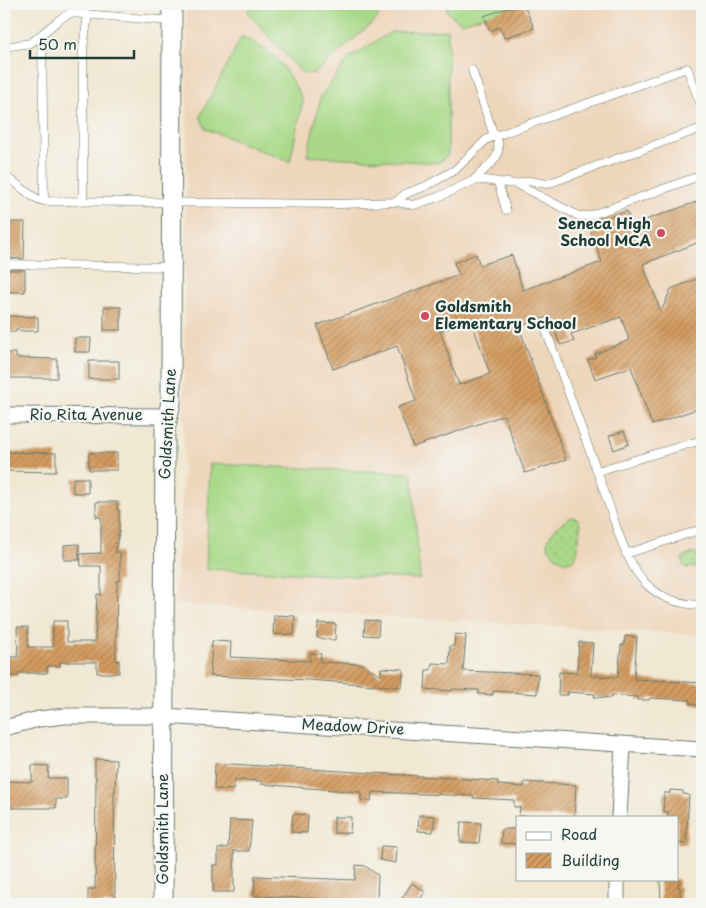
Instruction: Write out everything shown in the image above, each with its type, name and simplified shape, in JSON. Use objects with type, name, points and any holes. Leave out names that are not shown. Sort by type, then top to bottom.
[{"type":"street","name":"Goldsmith Lane","points":[[163,904],[165,429],[171,402],[172,12]]},
{"type":"street","name":"Rio Rita Avenue","points":[[4,415],[168,416]]},
{"type":"street","name":"Meadow Drive","points":[[4,728],[39,719],[65,716],[164,716],[702,749]]},
{"type":"street","points":[[619,816],[623,745]]},
{"type":"street","points":[[617,880],[617,904]]},
{"type":"lane","points":[[4,96],[4,47],[31,43],[70,13],[88,15],[172,12]]},
{"type":"lane","points":[[83,202],[83,48],[88,15]]},
{"type":"lane","points":[[42,34],[44,201]]},
{"type":"lane","points":[[396,202],[405,194],[426,186],[455,170],[493,137],[508,130],[687,68],[702,108]]},
{"type":"lane","points":[[472,70],[493,137],[500,145],[497,157],[473,181]]},
{"type":"lane","points":[[4,177],[14,180],[34,199],[44,201],[340,204],[396,202],[414,205],[438,197],[473,181],[484,180],[516,184],[529,181],[547,184],[702,128]]},
{"type":"lane","points":[[516,184],[579,216],[589,216],[702,175]]},
{"type":"lane","points":[[498,182],[506,210]]},
{"type":"lane","points":[[4,264],[171,267]]},
{"type":"lane","points":[[544,325],[598,471],[626,554],[633,568],[652,590],[668,599],[682,603],[702,605]]},
{"type":"lane","points":[[598,471],[702,440]]},
{"type":"lane","points":[[626,554],[702,529]]},
{"type":"shaded area","points":[[186,4],[702,4],[702,635],[174,604],[183,477],[187,102]]},
{"type":"green space","points":[[251,4],[368,4],[379,17],[315,73],[303,74],[248,13]]},
{"type":"green space","points":[[446,4],[522,4],[462,23],[448,13]]},
{"type":"green space","points":[[448,30],[448,155],[439,163],[307,156],[321,96],[349,58],[391,32]]},
{"type":"green space","points":[[242,36],[268,51],[282,65],[303,99],[290,162],[206,129],[200,117]]},
{"type":"green space","points":[[210,464],[412,473],[420,579],[206,569]]},
{"type":"green space","points":[[571,517],[577,518],[580,523],[580,529],[578,550],[572,561],[568,562],[556,556],[547,545],[552,532]]},
{"type":"green space","points":[[694,553],[699,555],[702,566],[687,568],[684,566],[682,559],[684,556]]},
{"type":"building","points":[[524,5],[534,28],[504,38],[500,27],[490,31],[484,16],[510,7]]},
{"type":"building","points":[[702,200],[702,241],[643,264],[661,312],[671,289],[702,277],[702,407],[652,425],[631,367],[595,379],[588,360],[596,357],[595,354],[629,340],[621,317],[571,334],[574,341],[560,345],[550,316],[519,327],[566,460],[525,473],[504,415],[413,447],[398,407],[416,401],[397,346],[333,369],[317,325],[459,275],[454,263],[476,254],[480,265],[512,255],[523,290],[602,262],[588,224],[627,211],[631,225]],"holes":[[[471,320],[490,374],[459,385],[440,331]]]},
{"type":"building","points":[[4,222],[25,222],[24,259],[4,258]]},
{"type":"building","points":[[4,270],[25,270],[25,292],[4,292]]},
{"type":"building","points":[[104,307],[121,307],[121,330],[104,330]]},
{"type":"building","points":[[4,316],[38,317],[38,331],[20,331],[16,328],[16,332],[5,332]]},
{"type":"building","points":[[75,338],[91,338],[90,352],[75,352]]},
{"type":"building","points":[[5,353],[16,353],[16,358],[57,359],[57,378],[4,378]]},
{"type":"building","points":[[89,361],[119,361],[119,379],[89,379]]},
{"type":"building","points":[[624,431],[629,444],[614,450],[609,436]]},
{"type":"building","points":[[4,452],[56,453],[56,472],[4,471]]},
{"type":"building","points":[[89,453],[117,453],[117,470],[89,470]]},
{"type":"building","points":[[73,478],[88,478],[88,493],[73,493]]},
{"type":"building","points":[[96,502],[117,502],[117,510],[119,510],[119,533],[115,552],[120,552],[120,581],[117,581],[116,640],[116,661],[119,660],[119,673],[97,673],[97,662],[60,662],[60,666],[47,666],[47,673],[18,673],[18,676],[4,676],[4,657],[18,657],[17,627],[28,627],[28,647],[53,647],[53,621],[67,621],[67,642],[95,642],[97,594],[101,595],[101,566],[81,566],[80,554],[101,553],[101,517],[96,517]]},
{"type":"building","points":[[79,544],[79,560],[64,560],[64,545]]},
{"type":"building","points":[[274,615],[295,616],[294,635],[273,634]]},
{"type":"building","points":[[365,620],[379,621],[378,636],[364,635]]},
{"type":"building","points":[[318,623],[336,624],[335,640],[317,638]]},
{"type":"building","points":[[455,634],[466,635],[463,671],[538,674],[537,694],[493,691],[493,695],[479,694],[479,690],[425,689],[426,670],[431,670],[432,663],[449,664],[450,646],[454,646]]},
{"type":"building","points":[[625,636],[637,637],[634,679],[702,683],[702,705],[690,704],[690,700],[650,698],[649,700],[638,700],[638,697],[611,695],[611,698],[594,697],[595,694],[568,692],[568,695],[558,695],[559,672],[577,673],[579,642],[593,643],[591,676],[618,677],[621,645],[624,645]]},
{"type":"building","points":[[212,641],[231,642],[230,657],[310,661],[310,653],[321,654],[320,662],[363,664],[381,676],[381,668],[403,669],[402,687],[309,680],[210,676]]},
{"type":"building","points":[[95,759],[116,760],[114,792],[115,904],[88,904],[88,889],[95,889]]},
{"type":"building","points":[[215,763],[498,781],[498,785],[524,787],[524,782],[576,785],[574,816],[519,816],[520,807],[514,807],[514,800],[473,798],[474,796],[372,792],[371,801],[361,800],[361,792],[261,784],[261,781],[235,780],[233,790],[214,789]]},
{"type":"building","points":[[32,765],[49,766],[48,778],[67,778],[67,799],[56,799],[56,808],[4,808],[4,781],[32,782]]},
{"type":"building","points":[[670,790],[683,791],[683,794],[689,795],[686,844],[678,843],[678,816],[668,816],[668,812],[663,811],[664,793],[670,793]]},
{"type":"building","points":[[293,814],[308,815],[307,833],[291,832]]},
{"type":"building","points":[[419,815],[435,816],[433,832],[418,831]]},
{"type":"building","points":[[334,817],[351,817],[350,833],[334,833]]},
{"type":"building","points":[[230,820],[252,821],[249,851],[234,851],[234,892],[213,892],[213,865],[218,865],[218,849],[228,847]]},
{"type":"building","points":[[461,822],[481,823],[479,843],[460,842]]},
{"type":"building","points":[[502,829],[516,829],[516,844],[501,843]]},
{"type":"building","points":[[381,846],[397,847],[396,863],[380,860]]},
{"type":"building","points":[[356,865],[365,866],[378,875],[377,901],[254,896],[255,876],[355,880]]},
{"type":"building","points":[[679,879],[680,904],[661,904],[660,880]]},
{"type":"building","points":[[412,883],[425,892],[417,904],[398,904]]},
{"type":"place","name":"Seneca High School MCA","points":[[661,233]]},
{"type":"place","name":"Goldsmith Elementary School","points":[[425,316]]}]
